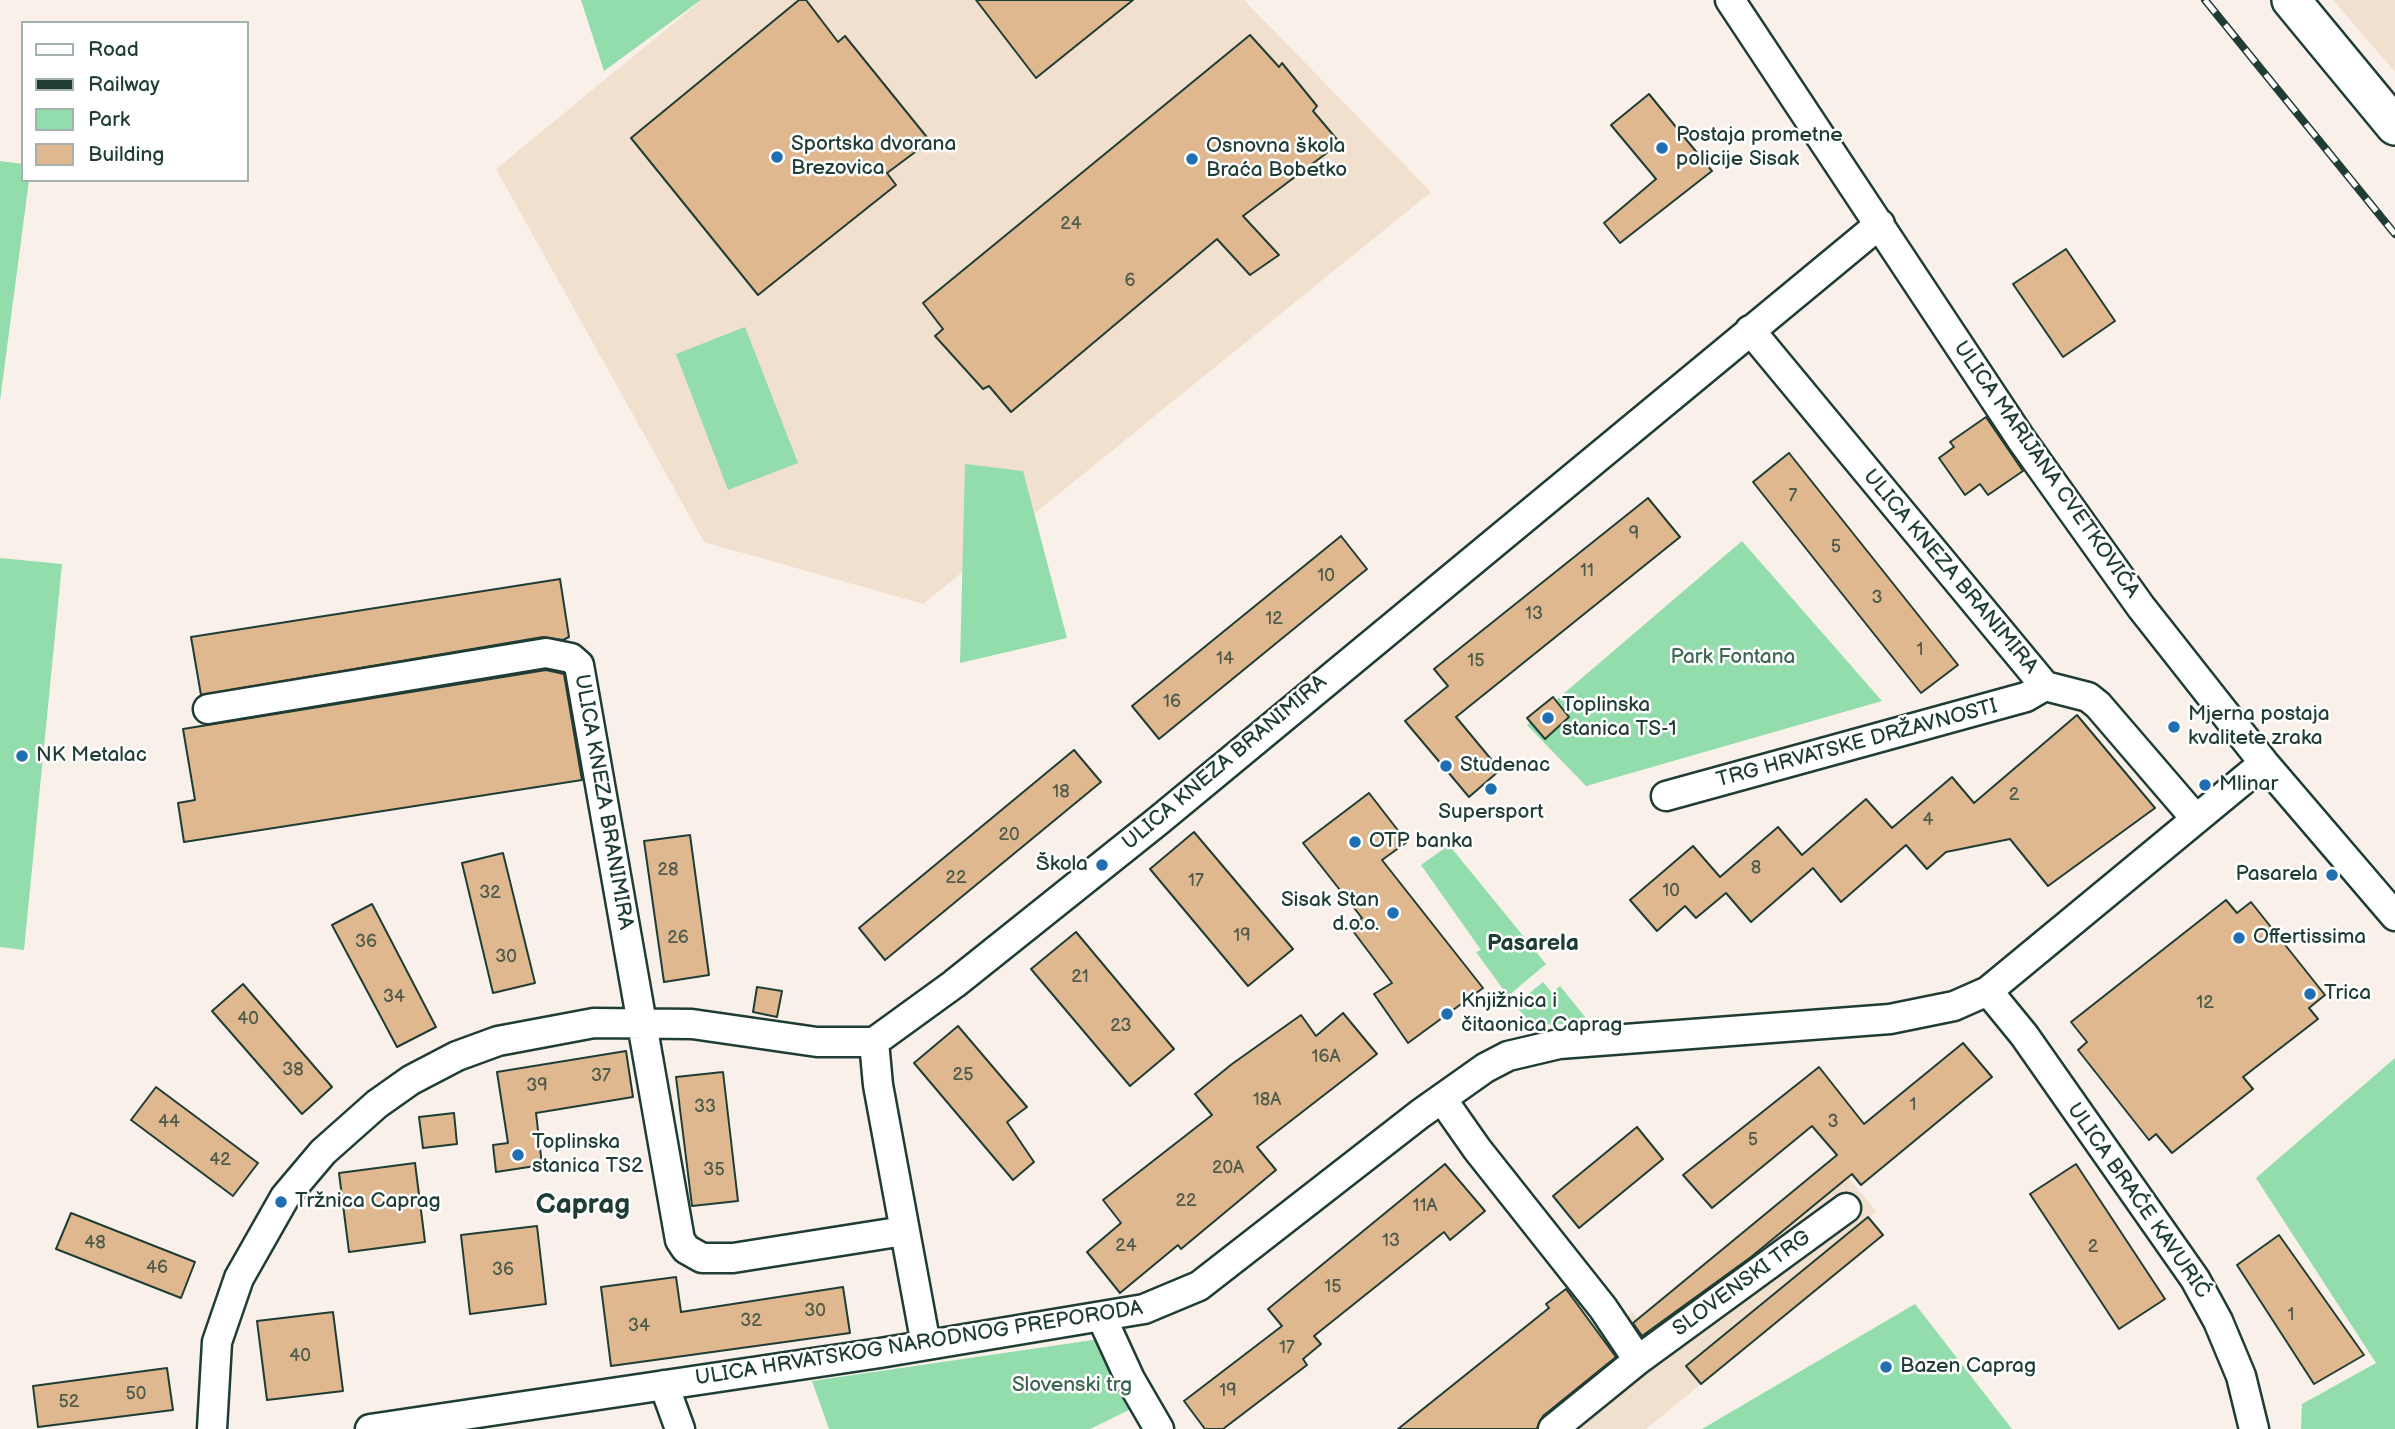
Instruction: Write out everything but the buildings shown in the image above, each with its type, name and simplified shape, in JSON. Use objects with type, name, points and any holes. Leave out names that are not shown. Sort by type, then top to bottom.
[{"type":"main road","points":[[2291,0],[2395,127]]},
{"type":"street","name":"ULICA MARIJANA CVETKOVIĆA","points":[[1730,0],[2079,520],[2150,618],[2264,763],[2395,916]]},
{"type":"street","name":"ULICA KNEZA BRANIMIRA","points":[[874,1042],[943,992],[1158,821],[1880,224]]},
{"type":"street","name":"ULICA KNEZA BRANIMIRA","points":[[1750,330],[2045,686],[2088,697],[2098,705],[2196,819]]},
{"type":"street","name":"ULICA KNEZA BRANIMIRA","points":[[208,709],[546,653],[571,658],[579,665],[680,1240],[686,1249],[702,1258],[733,1258],[904,1230]]},
{"type":"street","name":"TRG HRVATSKE DRŽAVNOSTI","points":[[1666,796],[2026,697],[2045,686]]},
{"type":"street","name":"ULICA HRVATSKOG NARODNOG PREPORODA","points":[[370,1429],[926,1346],[1144,1309],[1199,1286],[1442,1099],[1485,1068],[1526,1050],[1606,1040],[1890,1019],[1954,1006],[1988,991],[2264,763]]},
{"type":"street","name":"ULICA BRAĆE KAVURIĆ","points":[[1988,991],[2024,1035],[2195,1279],[2218,1321],[2241,1376],[2254,1429]]},
{"type":"street","points":[[212,1429],[217,1342],[239,1278],[281,1202],[312,1163],[352,1124],[411,1080],[457,1056],[498,1041],[594,1023],[692,1024],[817,1042],[874,1042],[875,1069],[926,1346]]},
{"type":"street","points":[[1442,1099],[1477,1149],[1603,1308],[1638,1360]]},
{"type":"street","name":"SLOVENSKI TRG","points":[[1553,1429],[1638,1360],[1846,1208]]},
{"type":"street","points":[[1102,1318],[1130,1379],[1159,1429]]},
{"type":"street","name":"ULICA HRVATSKOG NARODNOG PREPORODA","points":[[664,1385],[680,1429]]},
{"type":"shaded area","points":[[702,0],[1244,0],[1431,192],[923,604],[704,542],[496,169]]},
{"type":"shaded area","points":[[2333,0],[2395,0],[2395,72]]},
{"type":"shaded area","points":[[1833,1159],[1876,1211],[1869,1217],[1883,1235],[1646,1429],[1490,1429],[1632,1312],[1638,1319]]},
{"type":"green space","points":[[581,0],[701,0],[604,71]]},
{"type":"green space","points":[[0,161],[21,164],[21,182],[29,182],[0,401]]},
{"type":"green space","points":[[745,327],[798,463],[728,490],[676,354]]},
{"type":"green space","points":[[965,464],[1023,471],[1067,638],[960,663]]},
{"type":"green space","name":"Park Fontana","points":[[1742,541],[1882,701],[1586,786],[1527,725]]},
{"type":"green space","name":"NK Metalac","points":[[0,558],[62,564],[24,950],[0,947]]},
{"type":"green space","points":[[1449,845],[1546,964],[1508,996],[1476,952],[1481,950],[1421,865]]},
{"type":"green space","points":[[1543,982],[1552,993],[1560,986],[1590,1023],[1532,1025],[1515,1005]]},
{"type":"green space","points":[[2395,1058],[2395,1429],[2301,1429],[2302,1404],[2376,1363],[2256,1178]]},
{"type":"green space","name":"Bazen Caprag","points":[[1915,1304],[2012,1429],[1702,1429]]},
{"type":"green space","name":"Slovenski trg","points":[[1100,1339],[1129,1410],[1090,1429],[829,1429],[812,1381]]},
{"type":"railway","points":[[2205,0],[2395,234]]},
{"type":"place","name":"Postaja prometne policije Sisak","points":[[1662,148]]},
{"type":"place","name":"Sportska dvorana Brezovica","points":[[777,157]]},
{"type":"place","name":"Osnovna škola Braća Bobetko","points":[[1192,159]]},
{"type":"place","name":"Toplinska stanica TS-1","points":[[1548,718]]},
{"type":"place","name":"Mjerna postaja kvalitete zraka","points":[[2174,727]]},
{"type":"place","name":"NK Metalac","points":[[22,756]]},
{"type":"place","name":"Studenac","points":[[1446,766]]},
{"type":"place","name":"Mlinar","points":[[2205,785]]},
{"type":"place","name":"Supersport","points":[[1491,789]]},
{"type":"place","name":"OTP banka","points":[[1355,842]]},
{"type":"place","name":"Škola","points":[[1102,865]]},
{"type":"place","name":"Pasarela","points":[[2332,875]]},
{"type":"place","name":"Sisak Stan d.o.o.","points":[[1393,913]]},
{"type":"place","name":"Offertissima","points":[[2239,938]]},
{"type":"place","name":"Trica","points":[[2310,994]]},
{"type":"place","name":"Knjižnica i čitaonica Caprag","points":[[1447,1014]]},
{"type":"place","name":"Toplinska stanica TS2","points":[[518,1155]]},
{"type":"place","name":"Tržnica Caprag","points":[[281,1202]]},
{"type":"place","name":"Bazen Caprag","points":[[1886,1367]]},
{"type":"district","name":"Pasarela","points":[[1533,944]]},
{"type":"district","name":"Caprag","points":[[583,1206]]}]
